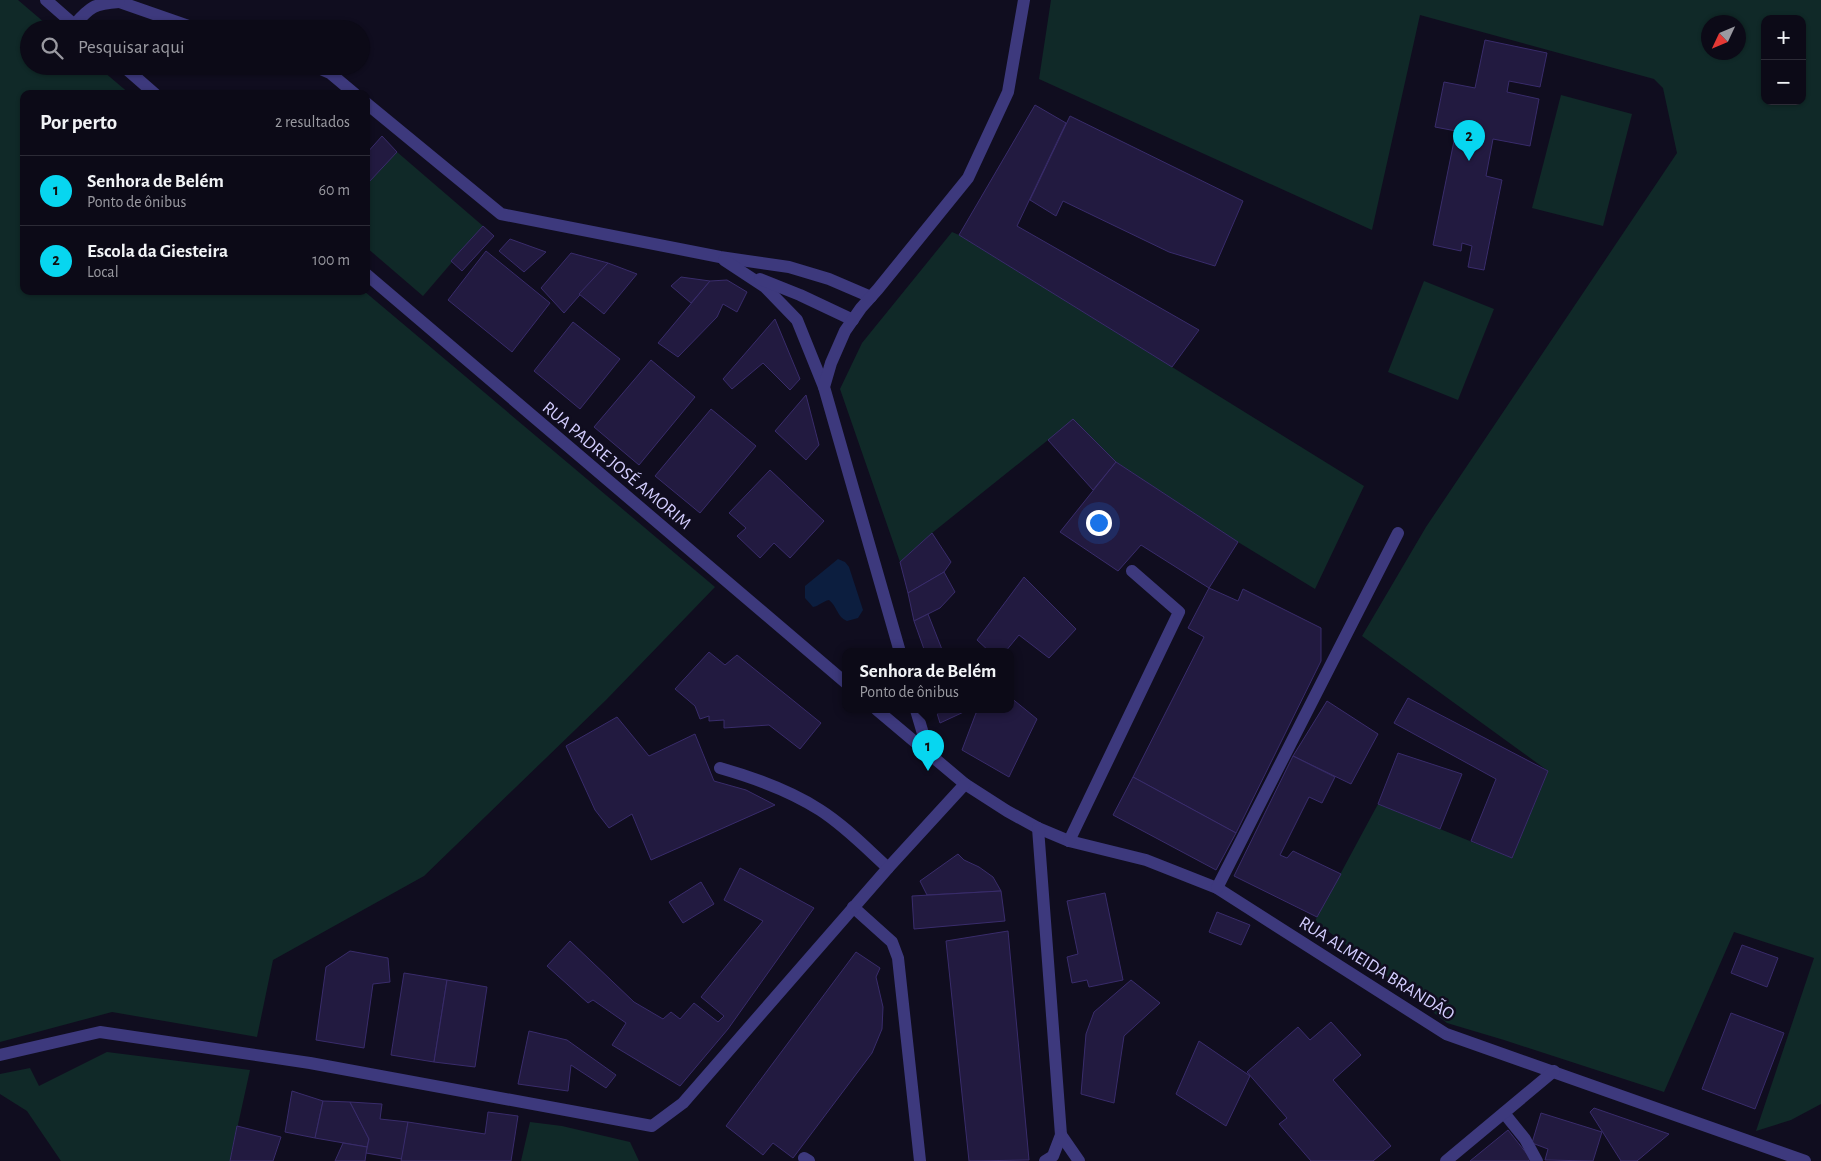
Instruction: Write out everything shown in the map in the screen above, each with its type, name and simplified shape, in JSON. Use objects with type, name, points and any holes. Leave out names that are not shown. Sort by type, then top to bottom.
[{"type":"street","points":[[46,0],[69,20]]},
{"type":"street","points":[[824,387],[831,363],[845,331],[968,178],[1008,92],[1024,0]]},
{"type":"street","points":[[81,20],[87,10],[98,4],[116,1],[171,20]]},
{"type":"street","points":[[133,75],[150,90]]},
{"type":"street","points":[[332,75],[350,90]]},
{"type":"street","points":[[370,106],[501,214],[720,257],[789,267],[829,280],[871,297]]},
{"type":"street","points":[[720,257],[765,287],[797,320],[824,387],[899,648]]},
{"type":"street","points":[[742,272],[800,295],[853,320]]},
{"type":"street","name":"RUA PADRE JOSÉ AMORIM","points":[[370,277],[842,680]]},
{"type":"street","points":[[1217,888],[1398,533]]},
{"type":"street","points":[[1069,841],[1179,612],[1132,571]]},
{"type":"street","points":[[881,713],[929,754]]},
{"type":"street","points":[[917,713],[929,754]]},
{"type":"street","name":"RUA ALMEIDA BRANDÃO","points":[[929,754],[965,784],[1038,828],[1069,841],[1146,860],[1217,888],[1446,1034],[1806,1161]]},
{"type":"street","points":[[720,768],[759,780],[820,810],[888,868]]},
{"type":"street","points":[[0,1055],[100,1032],[310,1063],[652,1126],[683,1102],[853,907],[965,784]]},
{"type":"street","points":[[1038,828],[1061,1135],[1053,1156],[1045,1161]]},
{"type":"street","points":[[853,907],[892,942],[898,958],[920,1161]]},
{"type":"street","points":[[1446,1161],[1554,1072]]},
{"type":"street","points":[[1504,1113],[1525,1139],[1537,1161]]},
{"type":"street","points":[[1061,1135],[1079,1161]]},
{"type":"green space","points":[[0,0],[18,0],[41,20],[20,20],[20,75],[108,75],[125,90],[20,90],[20,295],[369,295],[715,587],[606,700],[424,876],[273,960],[257,1037],[112,1012],[0,1042]]},
{"type":"green space","points":[[1051,0],[1821,0],[1821,1104],[1791,1120],[1756,1131],[1814,958],[1734,932],[1664,1092],[1447,1023],[1315,921],[1378,804],[1512,858],[1548,771],[1362,636],[1426,527],[1677,153],[1663,88],[1654,79],[1420,15],[1372,230],[1039,79]]},
{"type":"green space","points":[[1561,95],[1632,114],[1603,226],[1532,208]]},
{"type":"green space","points":[[397,152],[483,226],[423,296],[370,250],[370,181]]},
{"type":"green space","points":[[952,232],[1364,486],[1315,589],[1238,542],[1116,462],[1048,440],[932,533],[900,562],[840,389],[862,343]]},
{"type":"green space","points":[[1424,281],[1494,309],[1458,400],[1388,372]]},
{"type":"green space","points":[[107,1052],[250,1070],[230,1161],[61,1161],[27,1111],[0,1094],[0,1074],[30,1068],[39,1086]]},
{"type":"green space","points":[[530,1122],[562,1126],[630,1142],[639,1161],[521,1161]]},
{"type":"water","points":[[838,559],[845,562],[849,567],[863,610],[858,618],[847,621],[841,617],[829,600],[813,607],[805,598],[805,586]]},
{"type":"building","points":[[1485,40],[1547,53],[1540,87],[1509,81],[1507,92],[1539,99],[1530,146],[1493,139],[1486,176],[1502,180],[1484,270],[1468,267],[1472,246],[1462,243],[1461,251],[1433,245],[1456,131],[1435,127],[1444,82],[1475,88]]},
{"type":"building","points":[[1035,105],[1066,123],[1017,226],[1199,330],[1172,367],[959,235]]},
{"type":"building","points":[[1070,116],[1243,201],[1215,266],[1169,252],[1063,201],[1056,216],[1030,200]]},
{"type":"building","points":[[382,136],[397,152],[370,181],[370,150]]},
{"type":"building","points":[[483,226],[494,236],[462,271],[451,261]]},
{"type":"building","points":[[510,239],[546,252],[524,272],[499,251]]},
{"type":"building","points":[[486,251],[550,303],[512,352],[448,300]]},
{"type":"building","points":[[571,253],[608,263],[564,313],[541,288]]},
{"type":"building","points":[[608,263],[637,274],[604,314],[579,294]]},
{"type":"building","points":[[681,277],[710,281],[691,303],[671,286]]},
{"type":"building","points":[[727,280],[747,292],[737,312],[723,304],[717,317],[678,357],[658,343],[710,281]]},
{"type":"building","points":[[775,319],[800,379],[790,390],[763,363],[732,389],[723,379]]},
{"type":"building","points":[[573,322],[620,359],[580,409],[534,371]]},
{"type":"building","points":[[651,360],[695,397],[639,465],[594,427]]},
{"type":"building","points":[[806,395],[819,445],[806,460],[775,431]]},
{"type":"building","points":[[711,409],[756,446],[700,513],[655,476]]},
{"type":"building","points":[[1073,419],[1116,462],[1093,490],[1048,440]]},
{"type":"building","points":[[1116,462],[1238,542],[1209,588],[1141,545],[1118,571],[1060,532]]},
{"type":"building","points":[[770,470],[824,521],[790,558],[774,543],[760,558],[737,536],[746,528],[729,513]]},
{"type":"building","points":[[932,533],[951,562],[944,572],[908,593],[900,562]]},
{"type":"building","points":[[944,572],[955,592],[940,608],[914,621],[908,593]]},
{"type":"building","points":[[1024,577],[1076,629],[1049,658],[1019,635],[1008,648],[986,648],[977,640]]},
{"type":"building","points":[[1209,588],[1238,601],[1243,589],[1321,628],[1321,661],[1236,833],[1133,777],[1204,637],[1188,628]]},
{"type":"building","points":[[928,614],[941,648],[924,648],[914,621]]},
{"type":"building","points":[[709,652],[725,665],[737,655],[821,723],[800,749],[769,725],[724,728],[724,720],[709,721],[709,716],[700,719],[695,706],[675,689]]},
{"type":"building","points":[[1408,698],[1548,771],[1512,858],[1471,841],[1496,779],[1394,723]]},
{"type":"building","points":[[1014,700],[1037,719],[1009,777],[962,750],[976,713],[1014,713]]},
{"type":"building","points":[[1327,701],[1378,734],[1351,784],[1293,756]]},
{"type":"building","points":[[937,713],[962,713],[940,723]]},
{"type":"building","points":[[617,717],[649,756],[695,734],[714,781],[746,790],[775,805],[651,860],[632,814],[609,828],[595,810],[566,746]]},
{"type":"building","points":[[1398,753],[1462,774],[1440,829],[1378,804]]},
{"type":"building","points":[[1293,756],[1335,777],[1322,803],[1309,797],[1280,855],[1287,858],[1293,851],[1341,874],[1317,917],[1234,876]]},
{"type":"building","points":[[1133,777],[1236,833],[1216,870],[1113,815]]},
{"type":"building","points":[[958,854],[964,860],[979,867],[993,877],[1001,891],[927,895],[920,881]]},
{"type":"building","points":[[740,868],[814,908],[728,1029],[680,1086],[612,1045],[626,1023],[593,1000],[588,1003],[547,966],[570,941],[634,1002],[663,1019],[671,1012],[680,1019],[694,1003],[718,1022],[724,1016],[701,997],[763,921],[724,900]]},
{"type":"building","points":[[701,882],[714,904],[683,923],[669,902]]},
{"type":"building","points":[[1001,891],[1005,921],[914,929],[912,896]]},
{"type":"building","points":[[1105,893],[1123,980],[1089,987],[1087,980],[1072,983],[1067,957],[1078,954],[1067,901]]},
{"type":"building","points":[[1217,912],[1250,925],[1241,945],[1209,932]]},
{"type":"building","points":[[1008,931],[1029,1160],[969,1161],[946,941]]},
{"type":"building","points":[[1742,945],[1778,958],[1767,987],[1731,973]]},
{"type":"building","points":[[350,951],[388,958],[390,982],[373,984],[364,1048],[316,1040],[326,967]]},
{"type":"building","points":[[856,952],[880,968],[876,977],[883,1007],[882,1029],[872,1053],[793,1158],[773,1143],[763,1155],[726,1126]]},
{"type":"building","points":[[404,973],[447,980],[434,1062],[391,1055]]},
{"type":"building","points":[[447,980],[487,987],[475,1067],[434,1062]]},
{"type":"building","points":[[1131,980],[1160,1003],[1124,1036],[1114,1103],[1081,1094],[1086,1034],[1094,1012]]},
{"type":"building","points":[[1731,1013],[1784,1033],[1755,1109],[1702,1089]]},
{"type":"building","points":[[1331,1022],[1361,1055],[1333,1080],[1391,1146],[1373,1161],[1311,1161],[1279,1124],[1287,1118],[1247,1072],[1298,1027],[1310,1040]]},
{"type":"building","points":[[529,1031],[567,1040],[616,1075],[606,1088],[571,1065],[568,1091],[518,1084]]},
{"type":"building","points":[[1199,1041],[1250,1076],[1226,1126],[1176,1094]]},
{"type":"building","points":[[292,1091],[323,1101],[315,1138],[285,1132]]},
{"type":"building","points":[[323,1101],[350,1102],[369,1139],[367,1147],[315,1138]]},
{"type":"building","points":[[350,1102],[382,1104],[380,1119],[408,1122],[402,1159],[366,1153],[369,1139]]},
{"type":"building","points":[[1594,1108],[1669,1134],[1637,1161],[1621,1161],[1590,1112]]},
{"type":"building","points":[[488,1112],[518,1116],[511,1161],[401,1161],[408,1122],[485,1134]]},
{"type":"building","points":[[1541,1113],[1602,1132],[1593,1161],[1545,1160],[1548,1149],[1532,1143]]},
{"type":"building","points":[[237,1126],[281,1137],[273,1161],[230,1161]]},
{"type":"building","points":[[1508,1130],[1531,1159],[1528,1161],[1470,1161]]},
{"type":"building","points":[[343,1143],[367,1147],[365,1161],[335,1161]]},
{"type":"place","name":"Escola da Giesteira","points":[[1469,161]]},
{"type":"place","name":"Senhora de Belém","points":[[928,771]]}]
